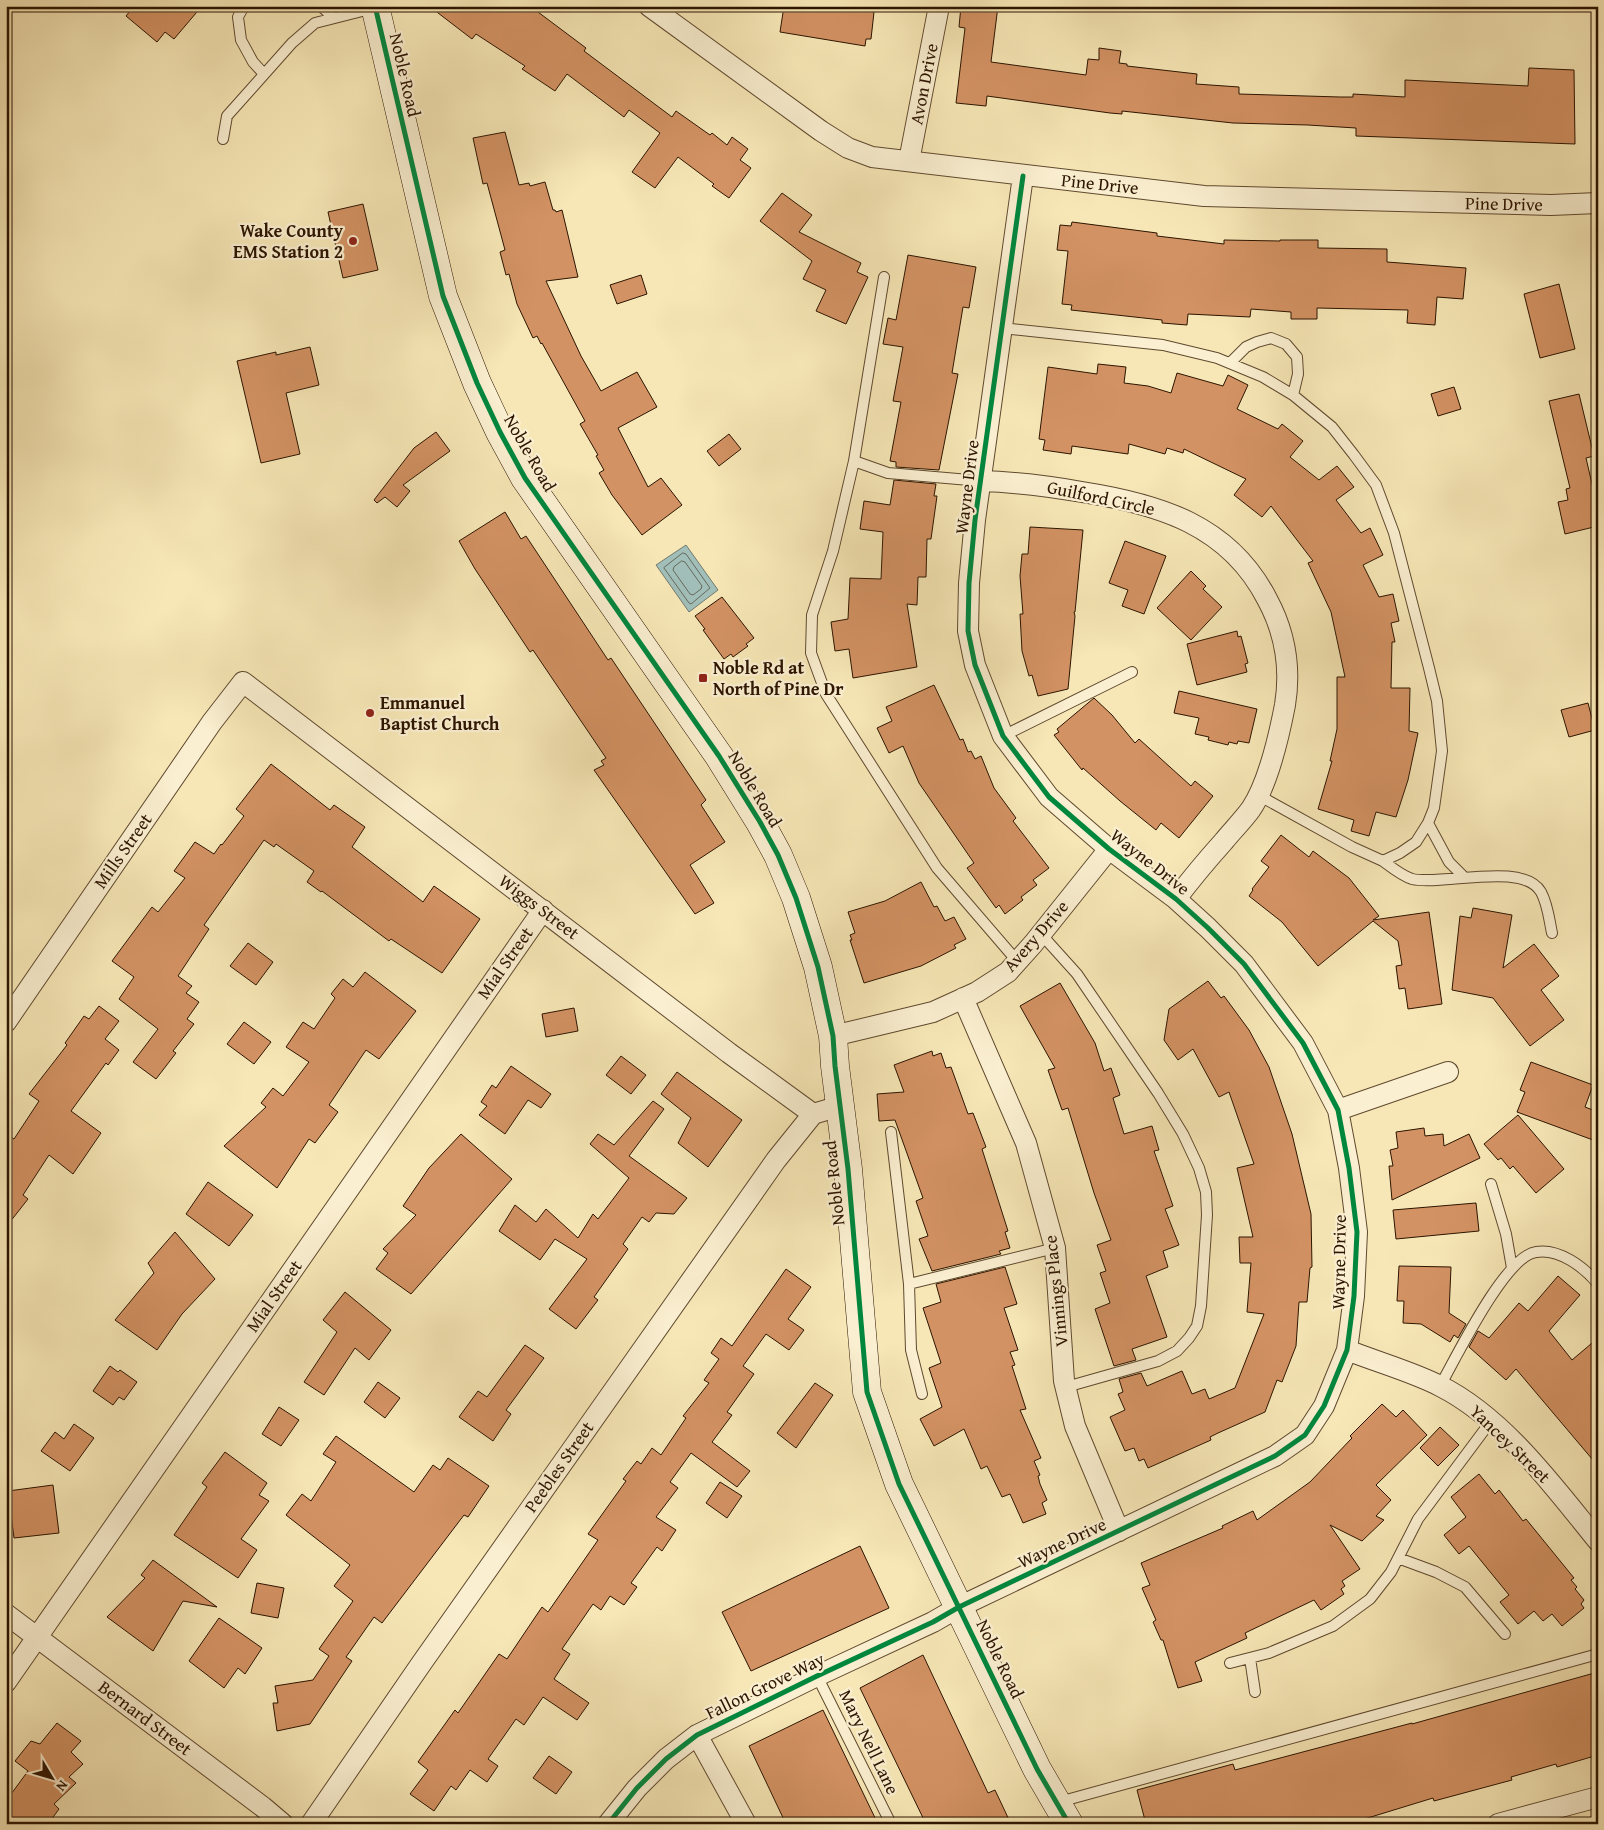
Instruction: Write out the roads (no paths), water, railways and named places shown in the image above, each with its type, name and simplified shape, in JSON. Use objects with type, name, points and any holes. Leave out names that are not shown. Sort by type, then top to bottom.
[{"type":"street","name":"Pine Drive","points":[[649,6],[848,148],[872,157],[1204,196],[1551,205],[1598,203]]},
{"type":"street","name":"Avon Drive","points":[[909,162],[939,6]]},
{"type":"street","name":"Noble Road","points":[[375,7],[443,296],[477,383],[500,432],[525,478],[719,756],[778,855],[799,906],[818,967],[833,1036],[848,1169],[867,1392],[899,1484],[1037,1768],[1063,1813]]},
{"type":"street","name":"Wayne Drive","points":[[959,1607],[1275,1456],[1305,1435],[1324,1406],[1347,1350],[1354,1296],[1357,1232],[1350,1168],[1338,1110],[1303,1043],[1244,964],[1208,928],[1176,899],[1109,849],[1049,797],[1003,736],[975,664],[968,631],[970,583],[980,480],[1023,176]]},
{"type":"street","name":"Guilford Circle","points":[[980,480],[1023,482],[1136,502],[1168,512],[1194,524],[1226,545],[1246,565],[1261,587],[1281,628],[1286,650],[1288,686],[1279,736],[1258,795],[1251,808],[1176,899]]},
{"type":"street","name":"Wiggs Street","points":[[243,682],[729,1053],[812,1114]]},
{"type":"street","name":"Mills Street","points":[[6,1022],[195,746],[243,682]]},
{"type":"street","name":"Avery Drive","points":[[833,1036],[933,1012],[977,992],[1008,972],[1109,849]]},
{"type":"street","name":"Mial Street","points":[[6,1682],[542,910]]},
{"type":"street","name":"Vinnings Place","points":[[963,998],[1026,1143],[1055,1248],[1064,1381],[1075,1426],[1119,1531]]},
{"type":"street","points":[[1338,1110],[1448,1072]]},
{"type":"street","points":[[812,1114],[840,1106]]},
{"type":"street","name":"Peebles Street","points":[[311,1824],[433,1647],[776,1160],[812,1114]]},
{"type":"street","name":"Yancey Street","points":[[1347,1350],[1440,1386],[1468,1403],[1491,1421],[1546,1477],[1598,1541]]},
{"type":"street","name":"Fallon Grove Way","points":[[608,1824],[637,1788],[666,1759],[697,1735],[933,1622],[959,1607]]},
{"type":"street","name":"Bernard Street","points":[[6,1614],[283,1824]]},
{"type":"street","name":"Fallon Grove Way","points":[[697,1735],[746,1824]]},
{"type":"street","points":[[1498,1824],[1598,1797]]},
{"type":"lane","points":[[244,6],[238,17],[241,40],[253,62],[264,74]]},
{"type":"lane","points":[[320,6],[334,18]]},
{"type":"lane","points":[[223,139],[227,116],[292,43],[315,23],[375,7]]},
{"type":"lane","points":[[884,277],[854,461],[833,551],[812,615],[811,653],[826,694],[937,868],[1017,961]]},
{"type":"lane","points":[[1002,328],[1164,345],[1230,363],[1263,377],[1293,395],[1332,427],[1376,485],[1394,533],[1429,668],[1437,701],[1442,751],[1434,808],[1428,823],[1416,842],[1400,854],[1383,861]]},
{"type":"lane","points":[[1230,363],[1246,348],[1257,342],[1271,338],[1286,344],[1297,357],[1298,374],[1293,395]]},
{"type":"lane","points":[[854,461],[888,473],[980,480]]},
{"type":"lane","points":[[1003,736],[1132,672]]},
{"type":"lane","points":[[1258,795],[1352,847],[1383,861],[1412,879],[1513,876],[1526,880],[1540,890],[1547,904],[1552,933]]},
{"type":"lane","points":[[1428,823],[1450,862],[1465,878]]},
{"type":"lane","points":[[1041,934],[1077,974],[1158,1093],[1183,1134],[1199,1168],[1206,1192],[1207,1215],[1201,1306],[1197,1326],[1189,1338],[1177,1350],[1158,1361],[1066,1388]]},
{"type":"lane","points":[[891,1132],[909,1284],[911,1350],[922,1394]]},
{"type":"lane","points":[[1491,1184],[1506,1234],[1512,1268]]},
{"type":"lane","points":[[909,1284],[1055,1248]]},
{"type":"lane","points":[[1440,1386],[1480,1313],[1512,1268],[1522,1258],[1535,1252],[1554,1253],[1569,1260],[1591,1275],[1598,1284]]},
{"type":"lane","points":[[1230,1663],[1269,1653],[1333,1626],[1370,1600],[1391,1572],[1418,1519],[1491,1421]]},
{"type":"lane","points":[[1398,1558],[1436,1572],[1465,1587],[1505,1634]]},
{"type":"lane","points":[[1063,1813],[1598,1654]]},
{"type":"lane","points":[[1250,1658],[1255,1692]]},
{"type":"lane","name":"Mary Nell Lane","points":[[817,1676],[891,1824]]},
{"type":"water","points":[[686,545],[718,590],[689,612],[656,565]]},
{"type":"place","name":"Wake County EMS Station 2","points":[[353,241]]},
{"type":"place","name":"Noble Rd at North of Pine Dr","points":[[703,678]]},
{"type":"place","name":"Emmanuel Baptist Church","points":[[370,713]]}]
